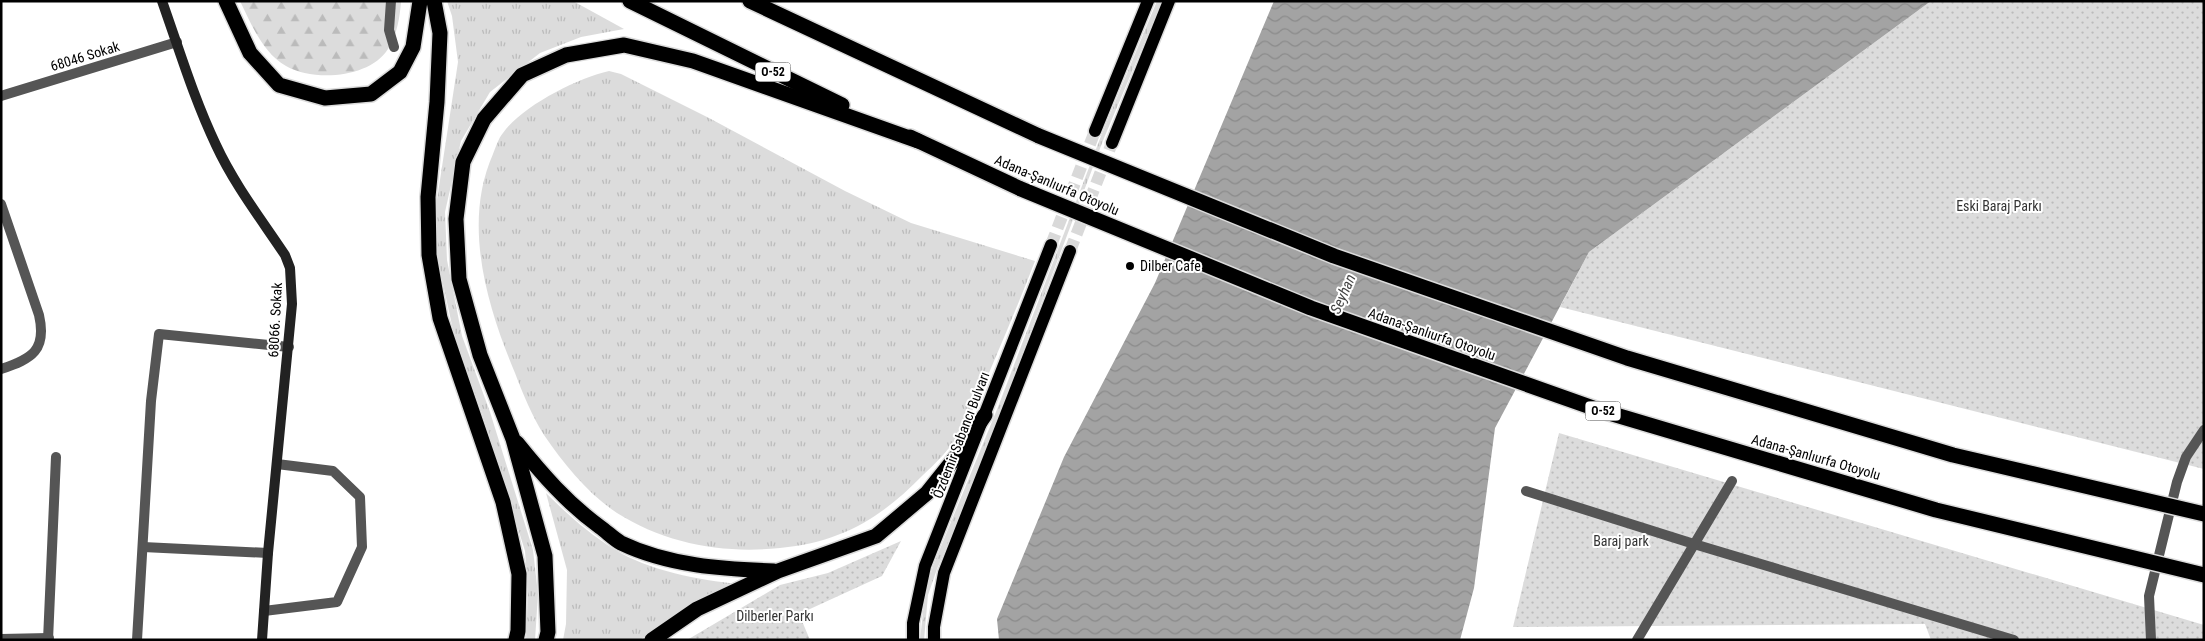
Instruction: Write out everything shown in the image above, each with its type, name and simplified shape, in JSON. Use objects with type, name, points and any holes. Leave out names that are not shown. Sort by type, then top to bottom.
[{"type":"highway","points":[[226,1],[250,53],[279,85],[325,98],[371,94],[400,72],[413,47],[420,1]]},
{"type":"highway","points":[[434,1],[440,33],[438,102],[428,197],[428,255],[440,318],[503,502],[519,574],[518,631],[516,640]]},
{"type":"highway","name":"Adana-Şanlıurfa Otoyolu","points":[[630,1],[761,67],[1021,189],[1311,308],[1599,410],[1936,510],[2204,575]]},
{"type":"highway","points":[[750,1],[1039,136],[1334,256],[1627,358],[1953,455],[2204,514]]},
{"type":"highway","points":[[772,1],[896,70]]},
{"type":"highway","points":[[546,640],[548,632],[545,556],[513,439],[480,355],[459,279],[456,219],[463,162],[484,119],[522,75],[566,55],[624,45],[693,61],[918,141]]},
{"type":"highway","points":[[652,640],[697,609],[778,571],[876,536],[927,493],[959,453],[985,415]]},
{"type":"highway","points":[[513,439],[546,479],[580,513],[620,542],[654,556],[712,568],[778,571]]},
{"type":"main road","name":"68066. Sokak","points":[[162,1],[196,98],[215,144],[229,170],[285,255],[290,268],[292,304],[289,347],[268,553],[262,640]]},
{"type":"main road","points":[[1095,131],[1148,1]]},
{"type":"main road","points":[[1112,143],[1169,1]]},
{"type":"main road","name":"Özdemir Sabancı Bulvarı","points":[[913,640],[913,623],[925,566],[1051,245]]},
{"type":"main road","points":[[934,640],[934,627],[944,573],[1070,251]]},
{"type":"street","points":[[391,1],[389,30],[394,47]]},
{"type":"street","name":"68046 Sokak","points":[[1,96],[177,42]]},
{"type":"street","points":[[1,204],[43,331],[39,346],[28,358],[1,369]]},
{"type":"street","points":[[137,640],[151,401],[158,334],[289,347]]},
{"type":"street","points":[[2151,640],[2149,596],[2177,482],[2186,456],[2204,430]]},
{"type":"street","points":[[1,639],[48,639],[56,456]]},
{"type":"street","points":[[264,611],[337,602],[362,547],[360,497],[333,471],[277,464]]},
{"type":"street","points":[[1637,640],[1732,481]]},
{"type":"street","points":[[1526,491],[1694,544],[2014,640]]},
{"type":"street","points":[[142,546],[268,553]]},
{"type":"green space","points":[[240,1],[401,1],[399,20],[394,38],[380,59],[355,71],[326,75],[298,71],[286,66],[271,54],[258,37]]},
{"type":"green space","points":[[447,1],[573,1],[624,29],[581,37],[540,53],[490,92],[461,141],[445,212],[447,260],[462,336],[490,412],[533,550],[538,594],[535,640],[526,640],[528,594],[525,551],[482,413],[455,339],[438,261],[436,206],[458,62],[452,16]]},
{"type":"green space","points":[[1157,1],[1162,1],[1104,138],[964,507],[937,569],[928,595],[924,640],[920,640],[925,593],[933,566],[998,407],[1101,136]]},
{"type":"green space","name":"Eski Baraj Parkı","points":[[1931,1],[2204,1],[2204,469],[1560,307],[1589,252]]},
{"type":"green space","points":[[609,71],[621,74],[709,118],[845,191],[911,223],[1035,261],[977,400],[957,437],[941,457],[892,504],[859,525],[823,540],[780,548],[717,548],[675,539],[636,524],[617,513],[596,497],[568,467],[551,446],[540,428],[505,347],[488,293],[482,265],[479,236],[479,208],[484,181],[498,140],[511,123],[536,104],[566,87]]},
{"type":"green space","name":"Baraj park","points":[[1559,433],[2204,625],[2204,640],[1931,640],[1925,624],[1513,627]]},
{"type":"green space","points":[[546,493],[587,530],[604,543],[628,557],[658,569],[708,580],[739,584],[677,614],[640,640],[563,640],[566,624],[567,570]]},
{"type":"green space","name":"Dilberler Parkı","points":[[901,541],[882,576],[799,614],[810,640],[687,640],[780,585],[828,573]]},
{"type":"water","name":"Seyhan","points":[[1274,1],[1931,1],[1589,252],[1495,428],[1474,588],[1460,640],[999,640],[997,619],[1064,457],[1155,283]]},
{"type":"tunnel","points":[[1051,245],[1095,131]]},
{"type":"tunnel","points":[[1070,251],[1112,143]]},
{"type":"place","name":"Dilber Cafe","points":[[1130,266]]}]
